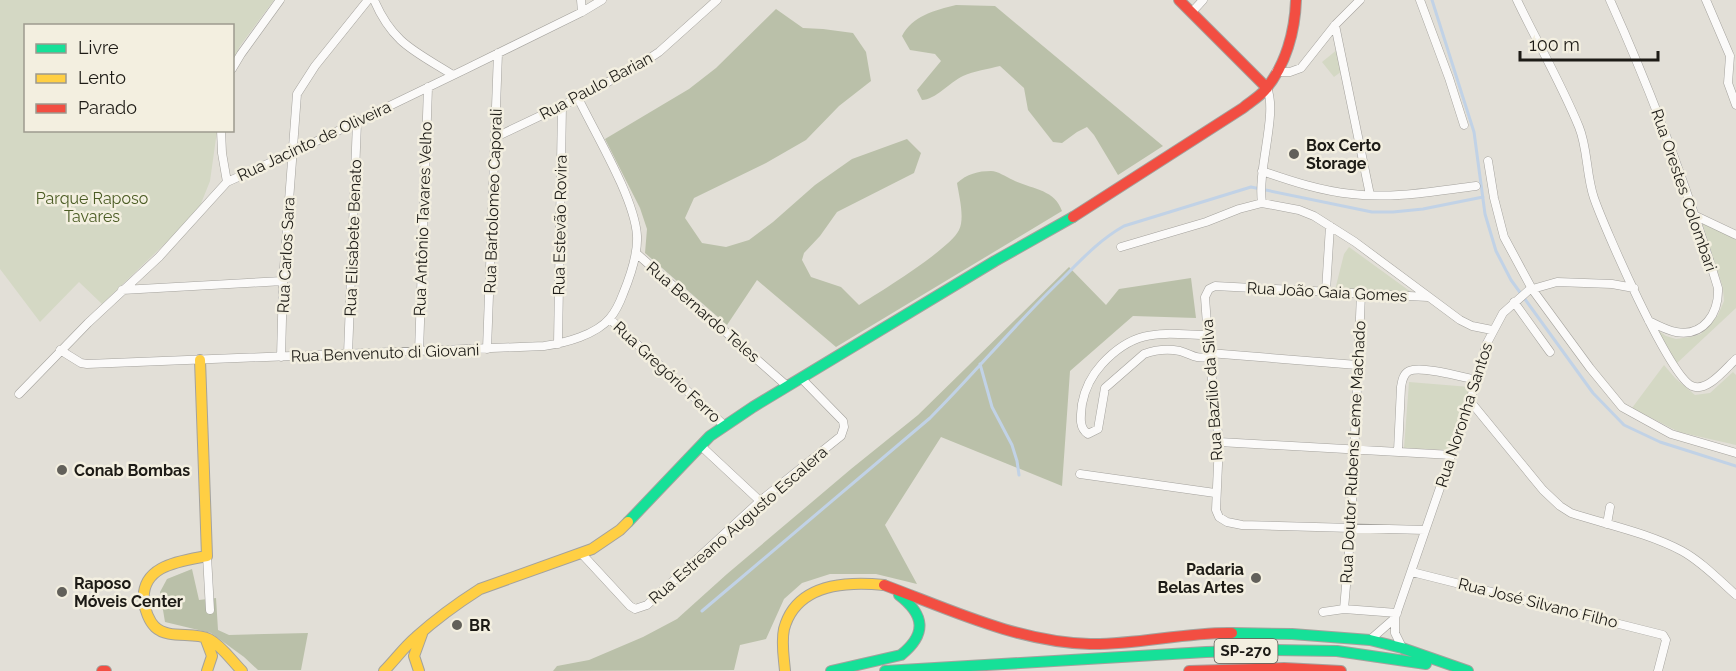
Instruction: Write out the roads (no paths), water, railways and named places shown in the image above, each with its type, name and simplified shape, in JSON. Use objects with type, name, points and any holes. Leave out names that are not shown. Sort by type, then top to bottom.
[{"type":"main road","points":[[1179,0],[1268,87]]},
{"type":"main road","points":[[384,671],[394,663],[414,638],[422,634],[446,612],[480,589],[581,553],[620,530],[700,446],[725,426],[787,386],[1076,215],[1243,108],[1268,87],[1276,72],[1295,23],[1296,0]]},
{"type":"main road","points":[[200,360],[207,556],[157,568],[144,588],[146,613],[156,628],[163,632],[205,637],[242,671]]},
{"type":"main road","points":[[785,671],[784,628],[797,605],[809,595],[842,583],[861,582],[884,585],[1000,629],[1055,640],[1092,644]]},
{"type":"main road","points":[[831,671],[901,655],[911,648],[920,628],[919,618],[914,607],[884,585]]},
{"type":"main road","points":[[1023,663],[1092,644],[1226,633],[1292,634],[1370,640],[1402,648],[1468,671]]},
{"type":"main road","points":[[419,671],[413,657],[422,634]]},
{"type":"main road","points":[[205,637],[213,656],[213,661],[207,671]]},
{"type":"main road","name":"SP-270","points":[[885,671],[1206,652],[1337,651],[1468,671]]},
{"type":"main road","name":"SP-270","points":[[1189,671],[1284,668],[1341,671]]},
{"type":"street","points":[[234,66],[280,0]]},
{"type":"street","name":"Rua Carlos Sara","points":[[281,357],[283,281],[297,94],[315,66],[368,0]]},
{"type":"street","points":[[374,0],[381,17],[396,38],[453,75]]},
{"type":"street","points":[[581,0],[582,12]]},
{"type":"street","name":"Rua Jacinto de Oliveira","points":[[19,394],[60,350],[159,257],[227,182],[357,122],[582,12],[602,0]]},
{"type":"street","name":"Rua Paulo Barian","points":[[495,137],[578,98],[638,66],[659,52],[717,0]]},
{"type":"street","points":[[1192,12],[1203,0]]},
{"type":"street","points":[[1276,72],[1290,72],[1301,68],[1335,25],[1360,0]]},
{"type":"street","points":[[1420,0],[1464,125]]},
{"type":"street","points":[[1517,0],[1579,128],[1593,196],[1649,321],[1669,359],[1683,378],[1691,386],[1697,387],[1706,385],[1736,359]]},
{"type":"street","name":"Rua Orestes Colombari","points":[[1610,0],[1636,57],[1696,216],[1718,288],[1718,298],[1712,317],[1704,325],[1691,331],[1677,332],[1649,321]]},
{"type":"street","points":[[1706,0],[1733,55],[1728,83],[1736,105]]},
{"type":"street","points":[[1335,25],[1370,195]]},
{"type":"street","name":"Rua Bartolomeo Caporali","points":[[488,349],[498,53]]},
{"type":"street","name":"Rua Antônio Tavares Velho","points":[[418,352],[428,87]]},
{"type":"street","points":[[1261,201],[1262,171],[1272,100],[1268,87]]},
{"type":"street","name":"Rua Bernardo Teles","points":[[578,98],[627,199],[637,237],[636,252],[787,386]]},
{"type":"street","name":"Rua Estevão Rovira","points":[[558,344],[562,105]]},
{"type":"street","name":"Rua Elisabete Benato","points":[[348,354],[357,122]]},
{"type":"street","points":[[221,132],[227,182]]},
{"type":"street","points":[[1488,161],[1504,237],[1530,290],[1622,407],[1671,434],[1736,453]]},
{"type":"street","points":[[1262,171],[1298,183],[1350,194],[1406,195],[1476,186]]},
{"type":"street","points":[[1121,247],[1206,222],[1261,201],[1314,216],[1460,320],[1472,326],[1492,330]]},
{"type":"street","points":[[1696,216],[1736,235]]},
{"type":"street","points":[[1326,291],[1330,226]]},
{"type":"street","points":[[610,319],[626,287],[636,252]]},
{"type":"street","points":[[122,290],[283,281]]},
{"type":"street","name":"Rua Noronha Santos","points":[[1370,640],[1396,616],[1452,455],[1492,330],[1503,313],[1530,290],[1557,282],[1612,284],[1634,288]]},
{"type":"street","name":"Rua Bazílio da Silva","points":[[1226,286],[1215,286],[1209,289],[1205,297],[1218,442],[1215,493],[1216,510],[1219,517],[1227,522],[1242,525],[1425,530]]},
{"type":"street","name":"Rua João Gaia Gomes","points":[[1226,286],[1428,297]]},
{"type":"street","name":"Rua Doutor Rubens Leme Machado","points":[[1344,609],[1351,527],[1361,294]]},
{"type":"street","points":[[1516,300],[1550,352]]},
{"type":"street","name":"Rua Benvenuto di Giovani","points":[[60,350],[81,363],[488,349],[558,344],[589,333],[610,319]]},
{"type":"street","name":"Rua Gregório Ferro","points":[[610,319],[725,426]]},
{"type":"street","points":[[1208,336],[1165,334],[1143,336],[1123,345],[1110,355],[1095,372],[1087,386],[1082,405],[1081,425],[1084,431],[1088,434],[1098,429],[1105,388],[1144,354],[1152,351],[1181,351],[1198,359],[1209,355],[1358,365]]},
{"type":"street","points":[[1398,451],[1401,387],[1403,378],[1410,371],[1421,370],[1476,380]]},
{"type":"street","name":"Rua Estreano Augusto Escalera","points":[[581,553],[630,606],[641,608],[760,501],[841,436],[843,422],[801,378]]},
{"type":"street","points":[[1470,400],[1543,490],[1560,506],[1571,513],[1650,538],[1682,551],[1704,566],[1736,595]]},
{"type":"street","points":[[1218,442],[1452,455]]},
{"type":"street","points":[[700,446],[760,501]]},
{"type":"street","points":[[1080,474],[1215,493]]},
{"type":"street","points":[[1607,524],[1610,507]]},
{"type":"street","points":[[207,556],[210,610]]},
{"type":"street","name":"Rua José Silvano Filho","points":[[1412,572],[1663,635],[1666,640],[1658,671]]},
{"type":"street","points":[[1323,612],[1344,609],[1396,616],[1395,633],[1402,648]]},
{"type":"waterway","points":[[1432,0],[1474,132],[1485,214],[1496,251],[1511,280],[1593,393],[1624,425],[1660,442],[1736,466]]},
{"type":"waterway","points":[[702,611],[930,418],[1076,265],[1098,244],[1124,226],[1251,187],[1372,212],[1423,209],[1483,197]]},
{"type":"waterway","points":[[980,364],[992,407],[1012,445],[1019,475]]},
{"type":"place","name":"Box Certo Storage","points":[[1294,154]]},
{"type":"place","name":"Conab Bombas","points":[[62,470]]},
{"type":"place","name":"Padaria Belas Artes","points":[[1256,578]]},
{"type":"place","name":"Raposo Móveis Center","points":[[62,592]]},
{"type":"place","name":"BR","points":[[457,625]]},
{"type":"park label","name":"Parque Raposo Tavares","points":[[92,207]]}]
